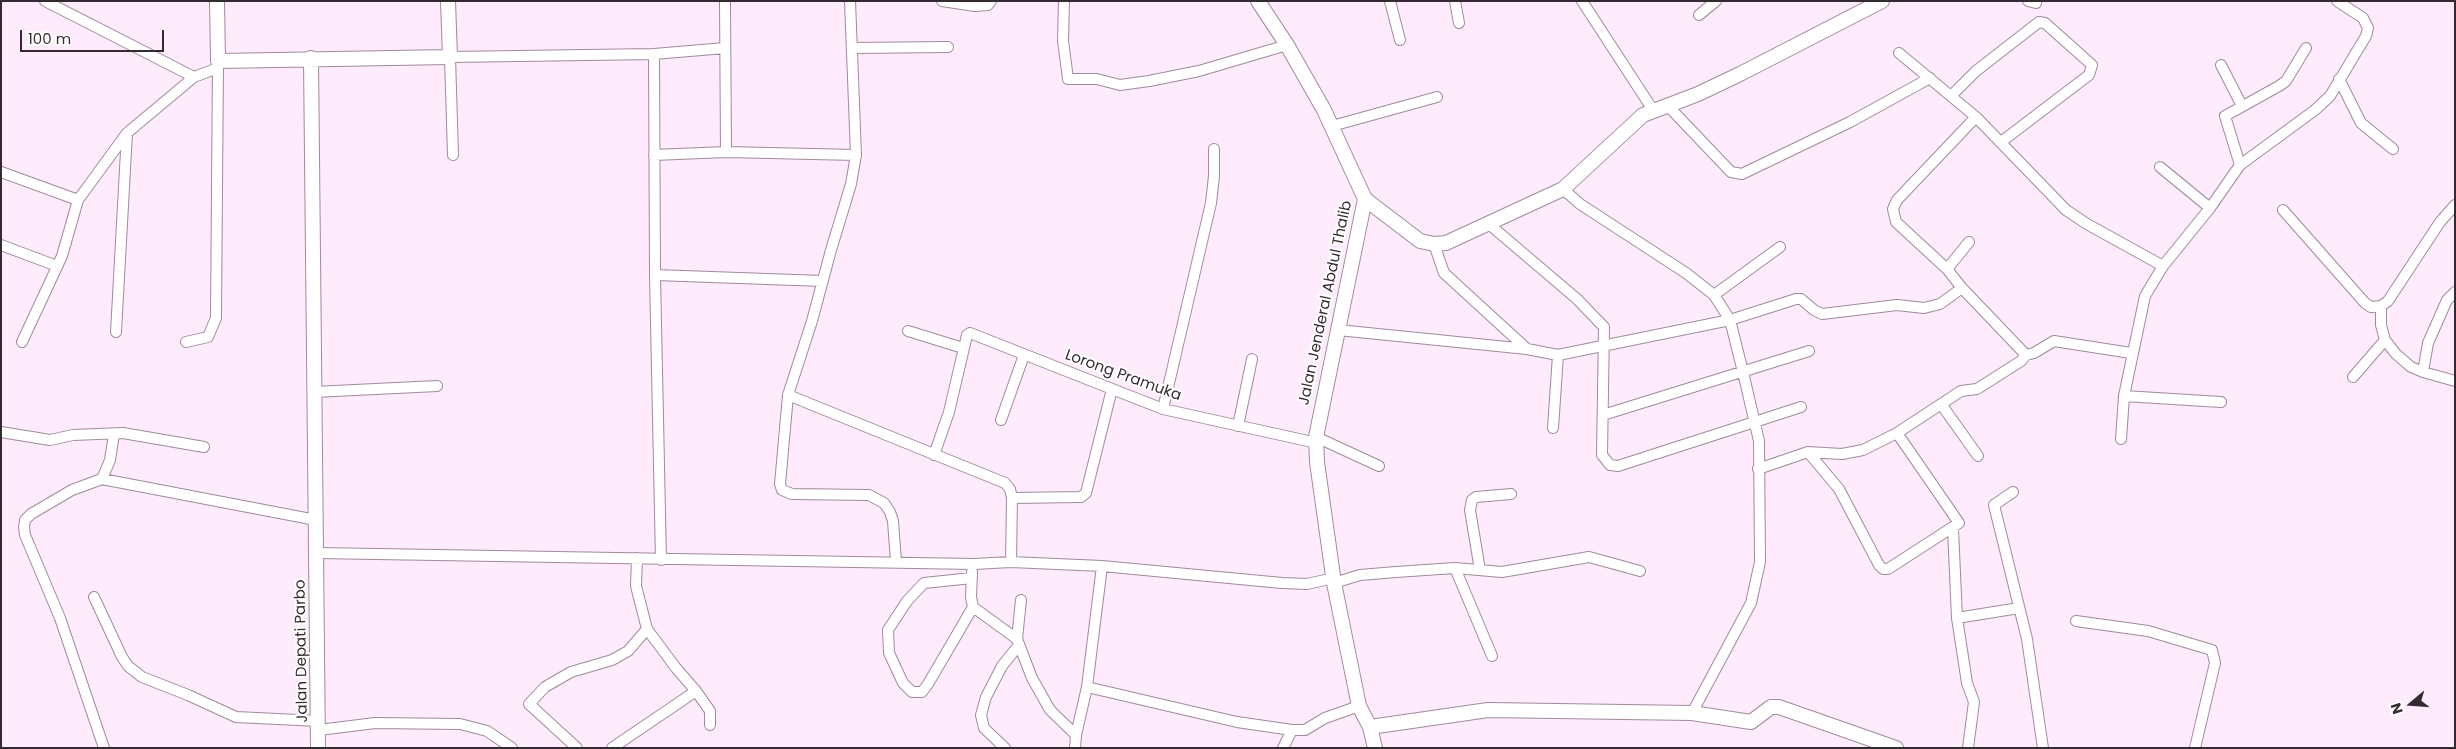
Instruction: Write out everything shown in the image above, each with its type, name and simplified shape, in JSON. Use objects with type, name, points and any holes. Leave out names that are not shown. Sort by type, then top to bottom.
[{"type":"street","points":[[45,1],[194,77]]},
{"type":"street","points":[[186,342],[208,337],[216,318],[217,1]]},
{"type":"street","points":[[448,1],[452,155]]},
{"type":"street","points":[[725,1],[726,152]]},
{"type":"street","points":[[850,1],[856,155],[851,184],[812,321],[788,396],[782,490],[792,494],[869,495],[884,503],[893,521],[896,562]]},
{"type":"street","points":[[942,1],[975,6],[988,4],[991,1]]},
{"type":"street","points":[[1064,1],[1064,41],[1068,79],[1097,79],[1120,85],[1149,81],[1199,71],[1287,45]]},
{"type":"street","points":[[1390,1],[1400,40]]},
{"type":"street","points":[[1455,1],[1459,23]]},
{"type":"street","points":[[1582,1],[1653,110]]},
{"type":"street","points":[[1699,15],[1716,1]]},
{"type":"street","points":[[1365,199],[1420,241],[1446,244],[1562,189],[1643,115],[1740,74],[1882,1]]},
{"type":"street","points":[[2121,439],[2124,396],[2131,353],[2145,296],[2163,266],[2210,208],[2240,165],[2315,110],[2330,96],[2366,36],[2368,28],[2363,18],[2337,1]]},
{"type":"street","name":"Jalan Jenderal Abdul Thalib","points":[[1263,2],[1332,126],[1365,199],[1316,440],[1317,462],[1334,580],[1359,706],[1370,726],[1375,748]]},
{"type":"street","points":[[1951,96],[1976,71],[2039,22],[2045,23],[2092,65],[2089,75],[2063,97],[2001,142]]},
{"type":"street","points":[[853,48],[948,47]]},
{"type":"street","points":[[22,342],[57,266],[78,200],[127,133],[194,77],[218,64],[311,58],[654,54],[725,48]]},
{"type":"street","points":[[2240,165],[2224,118],[2226,114],[2286,80],[2306,48]]},
{"type":"street","points":[[1899,53],[1976,117],[2066,210],[2086,224],[2163,266]]},
{"type":"street","points":[[654,54],[655,275],[661,560]]},
{"type":"street","name":"Jalan Depati Parbo","points":[[311,58],[318,748]]},
{"type":"street","points":[[2221,65],[2242,106]]},
{"type":"street","points":[[1668,106],[1731,172],[1742,174],[1850,122],[1930,78]]},
{"type":"street","points":[[2339,79],[2361,123],[2393,149]]},
{"type":"street","points":[[1332,126],[1437,97]]},
{"type":"street","points":[[1976,117],[1897,200],[1893,209],[1896,222],[1947,269],[1962,288],[2026,355]]},
{"type":"street","points":[[116,332],[127,133]]},
{"type":"street","points":[[1162,409],[1208,221],[1214,176],[1214,149]]},
{"type":"street","points":[[654,156],[726,152],[856,155]]},
{"type":"street","points":[[2160,167],[2210,208]]},
{"type":"street","points":[[1,172],[78,200]]},
{"type":"street","points":[[1562,189],[1580,204],[1686,273],[1714,294],[1730,320],[1743,372],[1759,441],[1760,562],[1751,602],[1692,712]]},
{"type":"street","points":[[2283,210],[2365,303],[2371,307],[2381,306],[2388,301],[2440,222],[2455,205]]},
{"type":"street","points":[[1490,224],[1577,299],[1604,327],[1602,455],[1610,464],[1615,466],[1801,407]]},
{"type":"street","points":[[1947,269],[1969,242]]},
{"type":"street","points":[[1434,244],[1444,274],[1527,349]]},
{"type":"street","points":[[1,245],[57,266]]},
{"type":"street","points":[[1714,294],[1780,247]]},
{"type":"street","points":[[655,275],[823,280]]},
{"type":"street","points":[[1338,330],[1527,349],[1558,355],[1605,347],[1730,320],[1796,299],[1801,299],[1822,314],[1897,305],[1932,307],[1962,288]]},
{"type":"street","points":[[2423,372],[2428,344],[2455,292]]},
{"type":"street","points":[[2381,306],[2381,325],[2385,340],[2396,354],[2411,367],[2455,381]]},
{"type":"street","points":[[908,331],[963,348],[949,412],[934,455]]},
{"type":"street","name":"Lorong Pramuka","points":[[963,348],[967,335],[970,333],[1162,409],[1238,426],[1316,440],[1379,466]]},
{"type":"street","points":[[2353,377],[2385,340]]},
{"type":"street","points":[[1758,469],[1808,452],[1842,454],[1863,450],[1897,433],[1962,391],[1977,389],[2021,361],[2026,355],[2034,353],[2054,342],[2131,353]]},
{"type":"street","points":[[1603,415],[1809,351]]},
{"type":"street","points":[[1001,420],[1024,355]]},
{"type":"street","points":[[1553,428],[1558,355]]},
{"type":"street","points":[[1238,426],[1252,359]]},
{"type":"street","points":[[314,392],[437,386]]},
{"type":"street","points":[[1012,498],[1081,497],[1086,492],[1112,389]]},
{"type":"street","points":[[788,396],[998,479],[1010,489],[1012,498],[1011,562]]},
{"type":"street","points":[[2124,396],[2221,402]]},
{"type":"street","points":[[1941,404],[1978,456]]},
{"type":"street","points":[[1,432],[50,440],[73,435],[142,435],[204,447]]},
{"type":"street","points":[[1808,452],[1839,489],[1883,568],[1894,568],[1953,529],[1959,523],[1897,433]]},
{"type":"street","points":[[102,479],[110,460],[114,434]]},
{"type":"street","points":[[104,748],[60,618],[25,535],[25,520],[31,514],[72,490],[102,479],[316,520]]},
{"type":"street","points":[[2012,492],[1994,505],[2031,664],[2043,748]]},
{"type":"street","points":[[1480,570],[1470,510],[1472,500],[1476,497],[1512,494]]},
{"type":"street","points":[[1953,529],[1957,618],[1967,683],[1974,702],[1968,748]]},
{"type":"street","points":[[317,553],[661,560],[974,564],[1011,562],[1102,566],[1308,584],[1360,575],[1455,568],[1502,572],[1590,557],[1640,571]]},
{"type":"street","points":[[636,558],[636,586],[647,629],[708,706],[711,717],[710,725]]},
{"type":"street","points":[[974,564],[971,597],[973,607],[1018,642]]},
{"type":"street","points":[[1074,748],[1087,687],[1102,566]]},
{"type":"street","points":[[1455,568],[1492,656]]},
{"type":"street","points":[[972,578],[924,583],[907,600],[888,630],[889,653],[903,683],[912,692],[922,692],[928,684],[973,607]]},
{"type":"street","points":[[94,598],[122,657],[133,672],[236,717],[319,726],[375,723],[460,724],[487,730],[512,748]]},
{"type":"street","points":[[1021,600],[1018,642],[1032,678],[1050,710],[1076,735]]},
{"type":"street","points":[[1957,618],[2018,608]]},
{"type":"street","points":[[2076,621],[2148,630],[2212,650],[2215,663],[2195,748]]},
{"type":"street","points":[[577,748],[529,704],[545,687],[571,672],[612,660],[628,651],[647,629]]},
{"type":"street","points":[[1005,748],[984,728],[981,715],[986,697],[1002,666],[1018,642]]},
{"type":"street","points":[[1087,687],[1237,722],[1292,730],[1305,730],[1325,718],[1359,706]]},
{"type":"street","points":[[612,748],[696,691]]},
{"type":"street","points":[[1370,726],[1488,710],[1692,712],[1750,722],[1771,707],[1779,707],[1896,748]]},
{"type":"street","points":[[1283,748],[1292,730]]}]
